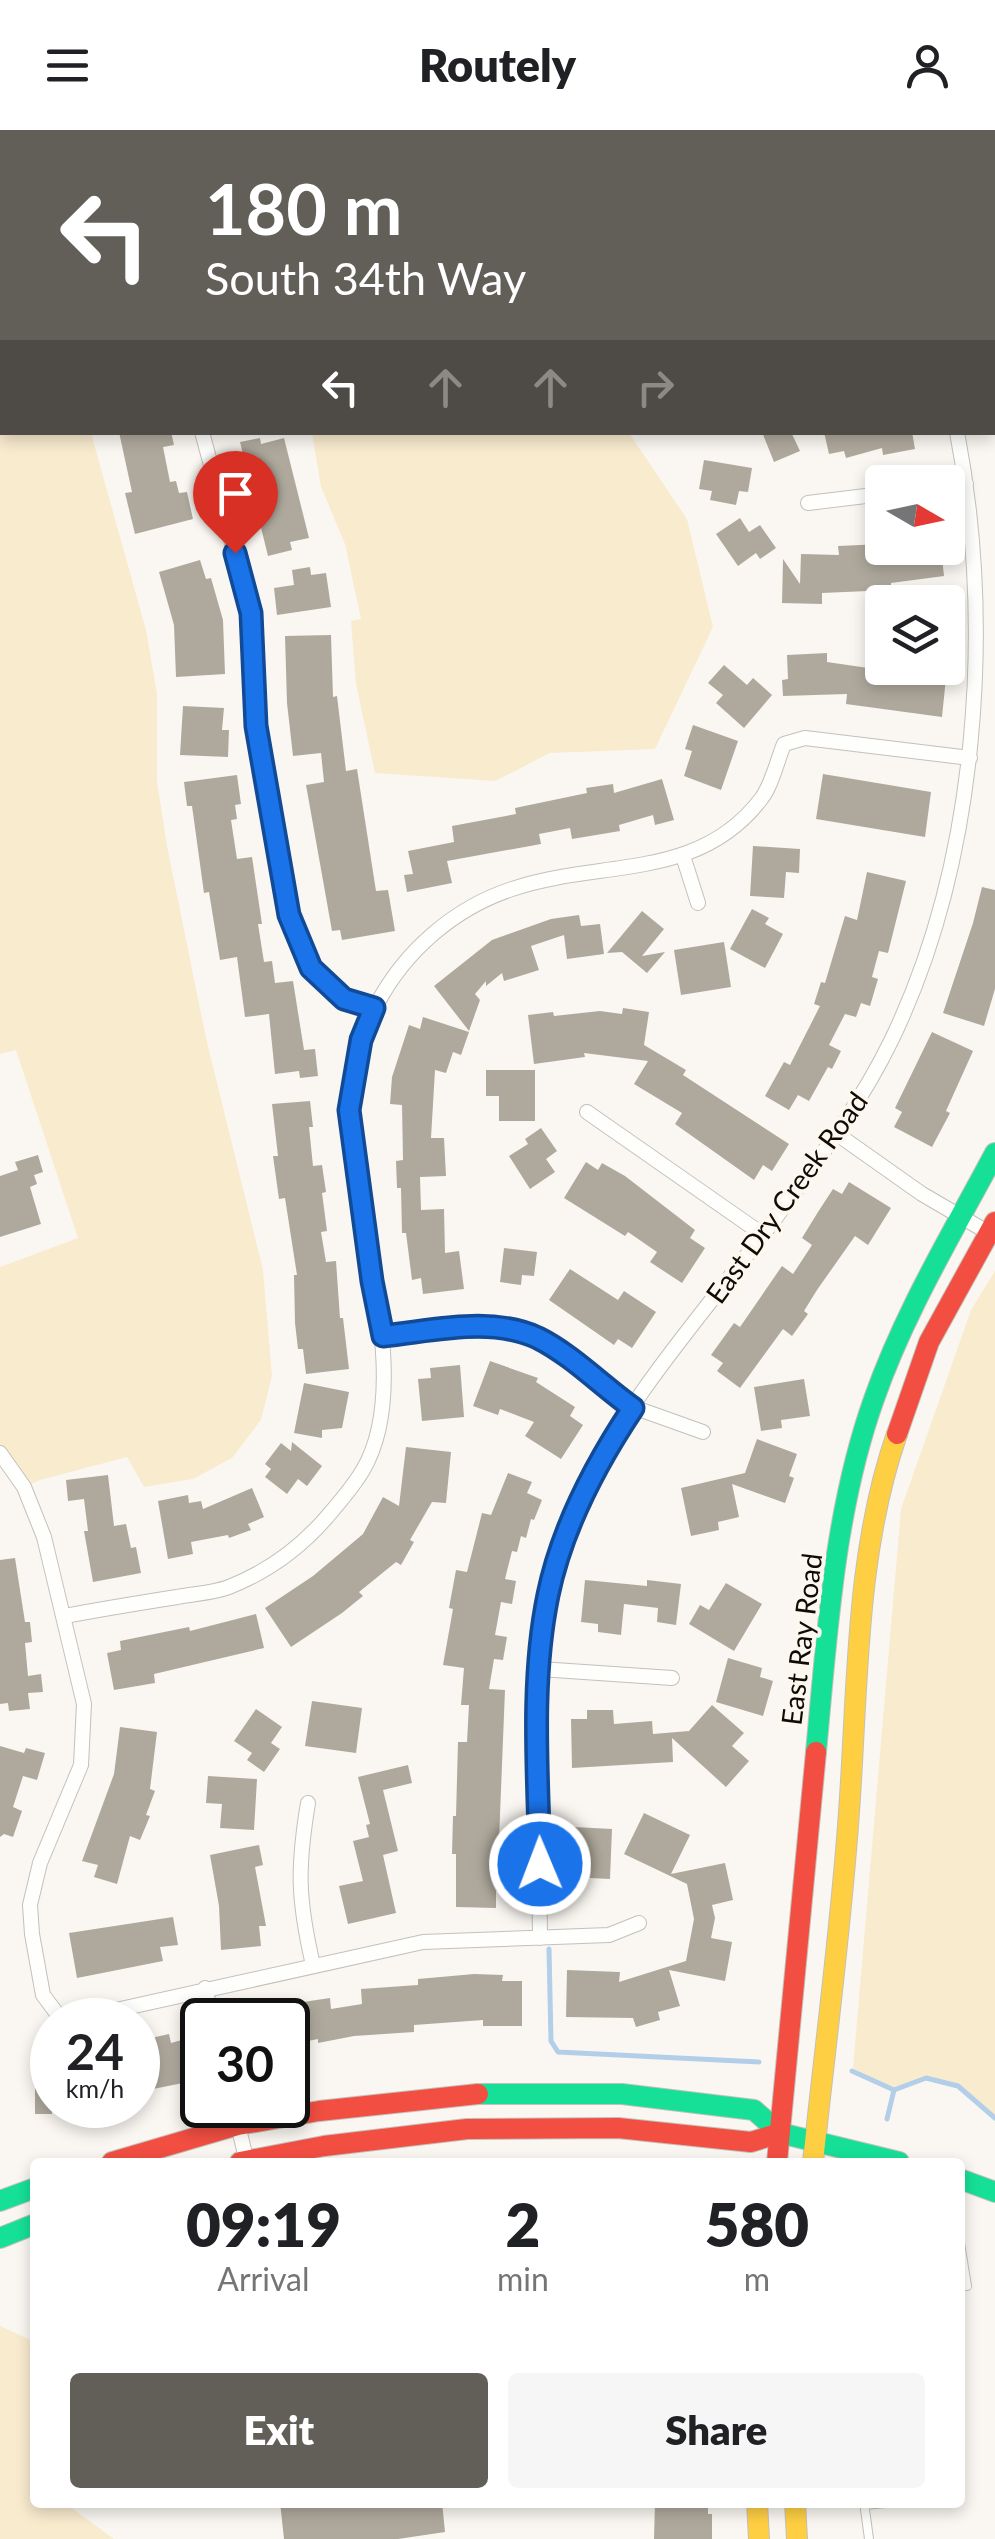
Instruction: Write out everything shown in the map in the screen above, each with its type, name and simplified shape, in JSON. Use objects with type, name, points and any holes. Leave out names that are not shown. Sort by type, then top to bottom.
[{"type":"main road","name":"East Ray Road","points":[[801,2144],[828,1620],[853,1473],[872,1403],[898,1335],[995,1154]]},
{"type":"main road","name":"East Ray Road","points":[[801,2144],[849,1817],[864,1600],[883,1474],[928,1342],[992,1227]]},
{"type":"main road","points":[[310,2109],[465,2094],[622,2094],[754,2110],[801,2144]]},
{"type":"main road","points":[[123,2158],[202,2128]]},
{"type":"main road","points":[[264,2158],[324,2146],[467,2129],[618,2128],[801,2144],[877,2158]]},
{"type":"main road","points":[[965,2181],[995,2192]]},
{"type":"main road","points":[[0,2201],[30,2190]]},
{"type":"main road","points":[[0,2238],[30,2226]]},
{"type":"main road","points":[[757,2508],[759,2539]]},
{"type":"main road","points":[[795,2508],[797,2539]]},
{"type":"street","points":[[203,435],[251,613],[256,726],[289,915],[311,968],[344,999],[374,1008]]},
{"type":"street","name":"East Dry Creek Road","points":[[540,1938],[540,1669],[548,1594],[577,1506],[597,1463],[633,1408],[838,1134],[892,1040],[919,977],[946,889],[970,758],[974,637],[966,484],[958,435]]},
{"type":"street","points":[[808,503],[865,496]]},
{"type":"street","points":[[65,1616],[226,1588],[271,1567],[306,1540],[363,1469],[382,1414],[383,1336],[349,1110],[361,1040],[374,1008],[412,951],[438,929],[511,889],[683,856],[736,827],[764,796],[784,744],[805,738],[970,758]]},
{"type":"street","points":[[683,856],[698,903]]},
{"type":"street","points":[[588,1112],[762,1234]]},
{"type":"street","points":[[838,1134],[922,1194],[960,1216],[992,1227]]},
{"type":"street","points":[[383,1336],[489,1325],[518,1332],[539,1339],[633,1408],[703,1432]]},
{"type":"street","points":[[0,1454],[24,1488],[44,1538],[84,1704],[80,1766],[40,1863],[30,1904],[45,1998]]},
{"type":"street","points":[[540,1669],[672,1678]]},
{"type":"street","points":[[308,1803],[299,1854],[300,1906],[313,1965]]},
{"type":"street","points":[[160,1999],[423,1942],[609,1935],[639,1922]]},
{"type":"street","points":[[205,1988],[208,1998]]},
{"type":"street","points":[[238,2128],[243,2158]]},
{"type":"lane","points":[[965,2274],[967,2286]]},
{"type":"lane","points":[[865,2508],[869,2539]]},
{"type":"shaded area","points":[[0,435],[92,435],[146,630],[157,694],[157,781],[167,846],[206,1038],[263,1270],[272,1376],[261,1420],[232,1458],[193,1479],[144,1487],[127,1457],[24,1487],[0,1453],[0,1267],[78,1238],[16,1050],[0,1054]]},
{"type":"shaded area","points":[[312,435],[630,435],[687,519],[713,627],[655,749],[550,753],[495,781],[375,773],[356,684],[351,621],[361,619],[345,544],[321,487]]},
{"type":"shaded area","points":[[995,1271],[995,2118],[958,2086],[926,2078],[894,2090],[853,2068],[901,1509],[971,1310]]},
{"type":"shaded area","points":[[0,2326],[30,2340],[30,2508],[72,2508],[114,2539],[0,2539]]},
{"type":"building","points":[[120,435],[172,435],[174,445],[163,447],[170,482],[176,481],[179,493],[187,492],[193,519],[135,534],[125,493],[132,492]]},
{"type":"building","points":[[763,435],[792,435],[800,451],[774,462]]},
{"type":"building","points":[[825,435],[913,435],[915,449],[883,455],[882,448],[846,458],[844,451],[829,454]]},
{"type":"building","points":[[260,438],[261,444],[284,438],[309,538],[290,542],[292,550],[268,556],[240,442]]},
{"type":"building","points":[[704,460],[752,468],[748,492],[739,491],[736,505],[710,500],[712,491],[699,489]]},
{"type":"building","points":[[740,518],[749,532],[760,525],[776,548],[760,559],[756,553],[738,566],[716,534]]},
{"type":"building","points":[[865,545],[865,565],[943,565],[944,576],[865,585],[865,591],[822,593],[822,604],[782,603],[783,559],[800,584],[801,554],[839,555],[838,546]]},
{"type":"building","points":[[200,560],[206,579],[211,578],[223,620],[225,674],[176,677],[174,625],[159,572]]},
{"type":"building","points":[[310,567],[311,575],[326,573],[331,607],[277,615],[274,588],[294,585],[292,570]]},
{"type":"building","points":[[331,635],[333,697],[337,696],[346,771],[357,769],[376,891],[388,890],[395,931],[342,940],[340,930],[332,931],[306,785],[324,782],[321,753],[293,756],[287,703],[285,636]]},
{"type":"building","points":[[827,653],[827,662],[865,668],[865,685],[945,685],[942,717],[846,704],[847,694],[783,696],[782,680],[788,679],[787,655]]},
{"type":"building","points":[[724,665],[747,685],[753,678],[772,695],[744,728],[716,703],[723,695],[708,683]]},
{"type":"building","points":[[183,706],[224,708],[222,730],[229,730],[228,757],[180,755]]},
{"type":"building","points":[[693,725],[738,741],[721,790],[684,776],[692,751],[685,749]]},
{"type":"building","points":[[823,774],[931,792],[925,837],[816,819]]},
{"type":"building","points":[[237,775],[241,804],[235,805],[237,819],[231,820],[237,859],[252,857],[264,962],[272,961],[275,983],[293,981],[304,1050],[315,1049],[318,1076],[300,1078],[299,1071],[275,1074],[269,1014],[245,1017],[237,957],[220,960],[209,892],[204,893],[192,806],[187,806],[184,782]]},
{"type":"building","points":[[662,779],[674,820],[655,825],[653,815],[619,825],[620,831],[572,839],[570,828],[539,834],[541,844],[447,861],[452,883],[407,892],[404,875],[413,874],[408,851],[454,842],[452,826],[516,814],[515,808],[587,793],[586,788],[613,784],[614,793]]},
{"type":"building","points":[[753,846],[800,849],[799,873],[786,872],[784,898],[750,896]]},
{"type":"building","points":[[867,872],[906,881],[888,953],[879,951],[872,977],[878,979],[870,1006],[861,1003],[856,1017],[845,1014],[829,1045],[841,1051],[832,1069],[828,1067],[809,1101],[798,1095],[789,1110],[765,1096],[784,1062],[790,1065],[820,1006],[814,1004],[821,982],[825,983],[845,916],[857,920]]},
{"type":"building","points":[[982,887],[995,890],[995,989],[984,1026],[943,1013]]},
{"type":"building","points":[[752,909],[769,918],[765,924],[783,934],[765,968],[730,949]]},
{"type":"building","points":[[642,911],[664,929],[642,956],[665,952],[647,973],[622,952],[607,953]]},
{"type":"building","points":[[579,915],[581,926],[600,924],[604,954],[567,959],[564,935],[531,946],[539,970],[504,981],[502,973],[486,986],[486,981],[475,994],[480,1000],[469,1031],[434,986],[492,940],[551,919]]},
{"type":"building","points":[[724,942],[731,987],[681,995],[674,950]]},
{"type":"building","points":[[623,1008],[649,1012],[644,1045],[686,1070],[683,1075],[789,1144],[772,1171],[763,1165],[754,1180],[675,1124],[682,1113],[634,1084],[648,1061],[584,1053],[585,1057],[534,1064],[528,1015],[600,1011],[622,1014]]},
{"type":"building","points":[[423,1017],[469,1032],[461,1055],[453,1052],[446,1073],[435,1070],[431,1138],[444,1138],[446,1176],[420,1177],[421,1210],[444,1209],[445,1253],[459,1251],[464,1289],[423,1294],[421,1278],[412,1280],[406,1233],[402,1233],[401,1188],[397,1188],[396,1161],[403,1160],[402,1105],[390,1104],[392,1077],[409,1025],[420,1029]]},
{"type":"building","points":[[932,1032],[973,1051],[946,1111],[950,1113],[932,1147],[894,1127],[902,1112],[895,1108]]},
{"type":"building","points":[[486,1070],[535,1070],[535,1121],[499,1121],[499,1096],[486,1096]]},
{"type":"building","points":[[310,1101],[313,1166],[322,1165],[326,1192],[322,1193],[327,1231],[321,1232],[326,1262],[336,1261],[349,1369],[306,1374],[295,1323],[297,1275],[285,1198],[279,1199],[273,1156],[278,1156],[272,1104]]},
{"type":"building","points":[[541,1128],[557,1151],[546,1159],[555,1172],[530,1189],[509,1156],[528,1144],[525,1139]]},
{"type":"building","points":[[38,1155],[43,1172],[34,1175],[37,1184],[30,1187],[41,1224],[0,1237],[0,1176],[18,1170],[15,1162]]},
{"type":"building","points":[[586,1162],[598,1170],[602,1163],[625,1176],[695,1230],[690,1238],[705,1248],[682,1283],[650,1262],[657,1252],[564,1198]]},
{"type":"building","points":[[849,1182],[891,1208],[868,1245],[855,1236],[817,1290],[804,1311],[808,1314],[792,1336],[783,1329],[740,1388],[717,1371],[723,1363],[711,1355],[734,1323],[740,1327],[782,1266],[793,1274],[812,1245],[802,1238],[833,1189],[842,1194]]},
{"type":"building","points":[[504,1248],[537,1252],[534,1276],[522,1275],[521,1285],[500,1282]]},
{"type":"building","points":[[570,1269],[618,1300],[624,1291],[656,1312],[632,1348],[618,1339],[614,1345],[549,1300]]},
{"type":"building","points":[[490,1361],[538,1378],[536,1382],[575,1407],[570,1416],[583,1425],[561,1459],[525,1436],[534,1422],[500,1409],[498,1415],[473,1406]]},
{"type":"building","points":[[460,1365],[464,1417],[422,1421],[418,1379],[431,1378],[430,1368]]},
{"type":"building","points":[[804,1379],[810,1416],[781,1420],[782,1428],[761,1431],[754,1387]]},
{"type":"building","points":[[304,1383],[349,1392],[342,1428],[322,1430],[322,1438],[294,1433]]},
{"type":"building","points":[[757,1439],[797,1454],[785,1503],[732,1484],[739,1517],[718,1522],[719,1530],[691,1536],[681,1488],[745,1473]]},
{"type":"building","points":[[292,1442],[322,1466],[307,1486],[298,1479],[287,1494],[265,1477],[271,1469],[265,1464],[281,1443],[291,1451]]},
{"type":"building","points":[[406,1447],[451,1452],[446,1503],[432,1502],[401,1565],[396,1562],[359,1592],[363,1596],[342,1613],[291,1647],[265,1608],[313,1576],[363,1534],[383,1497],[399,1506]]},
{"type":"building","points":[[508,1473],[532,1482],[527,1493],[542,1500],[526,1538],[521,1536],[517,1552],[512,1551],[505,1579],[516,1581],[512,1604],[501,1602],[495,1635],[507,1637],[503,1660],[494,1659],[489,1689],[505,1690],[498,1865],[505,1865],[505,1891],[496,1891],[496,1908],[456,1907],[453,1816],[458,1742],[467,1742],[469,1705],[461,1705],[464,1668],[443,1665],[453,1609],[449,1608],[456,1570],[467,1572],[482,1513],[491,1515]]},
{"type":"building","points":[[108,1475],[114,1526],[126,1524],[141,1573],[93,1582],[84,1531],[88,1531],[84,1499],[68,1501],[66,1480]]},
{"type":"building","points":[[252,1488],[264,1517],[248,1524],[251,1530],[229,1538],[228,1535],[191,1542],[193,1554],[168,1559],[158,1501],[188,1495],[189,1503],[201,1501],[203,1509]]},
{"type":"building","points":[[15,1558],[25,1622],[30,1622],[32,1642],[25,1643],[28,1676],[41,1674],[43,1692],[28,1693],[30,1709],[9,1711],[8,1703],[0,1704],[0,1560]]},
{"type":"building","points":[[585,1580],[647,1586],[647,1580],[681,1584],[676,1625],[657,1622],[658,1608],[624,1604],[621,1635],[598,1632],[598,1624],[581,1622]]},
{"type":"building","points":[[726,1583],[762,1604],[734,1651],[689,1624],[700,1605],[709,1610]]},
{"type":"building","points":[[256,1614],[264,1648],[154,1674],[155,1683],[114,1690],[107,1653],[121,1650],[120,1641],[189,1627],[190,1631]]},
{"type":"building","points":[[728,1658],[762,1668],[760,1677],[773,1681],[763,1716],[716,1702]]},
{"type":"building","points":[[312,1701],[362,1708],[356,1753],[305,1746]]},
{"type":"building","points":[[712,1705],[744,1733],[732,1746],[749,1761],[726,1787],[672,1738],[673,1762],[572,1768],[571,1719],[587,1719],[587,1710],[613,1710],[614,1724],[652,1721],[653,1734],[689,1731]]},
{"type":"building","points":[[256,1709],[282,1727],[271,1743],[280,1749],[264,1772],[247,1760],[252,1753],[234,1741]]},
{"type":"building","points":[[120,1727],[157,1732],[150,1789],[155,1791],[146,1815],[150,1816],[140,1840],[130,1836],[117,1884],[94,1877],[98,1865],[82,1861],[114,1774]]},
{"type":"building","points":[[0,1746],[24,1753],[26,1748],[45,1753],[37,1780],[23,1776],[13,1807],[22,1811],[13,1837],[0,1837]]},
{"type":"building","points":[[408,1765],[412,1783],[383,1790],[398,1851],[383,1855],[396,1913],[348,1924],[339,1886],[363,1881],[353,1841],[369,1837],[366,1825],[370,1824],[358,1777]]},
{"type":"building","points":[[208,1776],[257,1779],[254,1830],[220,1828],[222,1804],[206,1803]]},
{"type":"building","points":[[644,1813],[690,1835],[671,1874],[725,1863],[733,1900],[712,1905],[715,1918],[711,1938],[732,1942],[725,1981],[669,1970],[680,2006],[658,2012],[660,2020],[636,2027],[633,2018],[566,2017],[567,1970],[620,1972],[619,1982],[686,1961],[694,1919],[687,1884],[624,1854]]},
{"type":"building","points":[[574,1827],[612,1829],[610,1879],[590,1878],[591,1870],[572,1869]]},
{"type":"building","points":[[259,1845],[263,1865],[255,1867],[266,1926],[259,1926],[261,1946],[221,1950],[219,1906],[210,1855]]},
{"type":"building","points":[[173,1917],[178,1945],[160,1947],[163,1961],[77,1978],[69,1933]]},
{"type":"building","points":[[474,1974],[503,1975],[502,1981],[522,1981],[522,2026],[483,2026],[483,2020],[414,2025],[414,2032],[318,2043],[318,2039],[310,2041],[310,2001],[330,1998],[331,2009],[362,2004],[361,1989],[418,1985],[418,1979]]},
{"type":"building","points":[[169,2034],[171,2043],[180,2040],[180,2084],[160,2088],[160,2036]]},
{"type":"building","points":[[281,2508],[443,2508],[445,2532],[398,2539],[284,2539]]},
{"type":"building","points":[[655,2508],[708,2508],[708,2514],[712,2514],[712,2539],[654,2539]]},
{"type":"waterway","points":[[549,1949],[551,2041],[558,2052],[759,2062]]},
{"type":"waterway","points":[[852,2071],[894,2090],[926,2078],[958,2086],[995,2118]]},
{"type":"waterway","points":[[887,2119],[894,2090]]},
{"type":"traffic: fast","points":[[816,1752],[834,1574],[860,1442],[900,1336],[995,1153]]},
{"type":"traffic: fast","points":[[478,2094],[622,2094],[754,2110],[780,2133],[883,2158]]},
{"type":"traffic: fast","points":[[965,2181],[995,2192]]},
{"type":"traffic: fast","points":[[0,2201],[30,2190]]},
{"type":"traffic: fast","points":[[0,2238],[30,2226]]},
{"type":"traffic: slow","points":[[813,2158],[846,1856],[866,1573],[883,1480],[897,1434]]},
{"type":"traffic: slow","points":[[757,2508],[759,2539]]},
{"type":"traffic: slow","points":[[795,2508],[797,2539]]},
{"type":"traffic: jam","points":[[897,1434],[929,1342],[995,1222]]},
{"type":"traffic: jam","points":[[777,2158],[816,1752]]},
{"type":"traffic: jam","points":[[126,2158],[238,2125],[319,2111],[478,2094]]},
{"type":"traffic: jam","points":[[261,2158],[324,2146],[467,2129],[618,2128],[751,2142],[780,2133]]},
{"type":"route","points":[[235,553],[251,613],[256,726],[289,915],[311,968],[344,999],[374,1008],[361,1040],[349,1110],[383,1336],[489,1325],[518,1332],[539,1339],[633,1408],[597,1463],[577,1506],[548,1594],[538,1716],[540,1864]]}]
